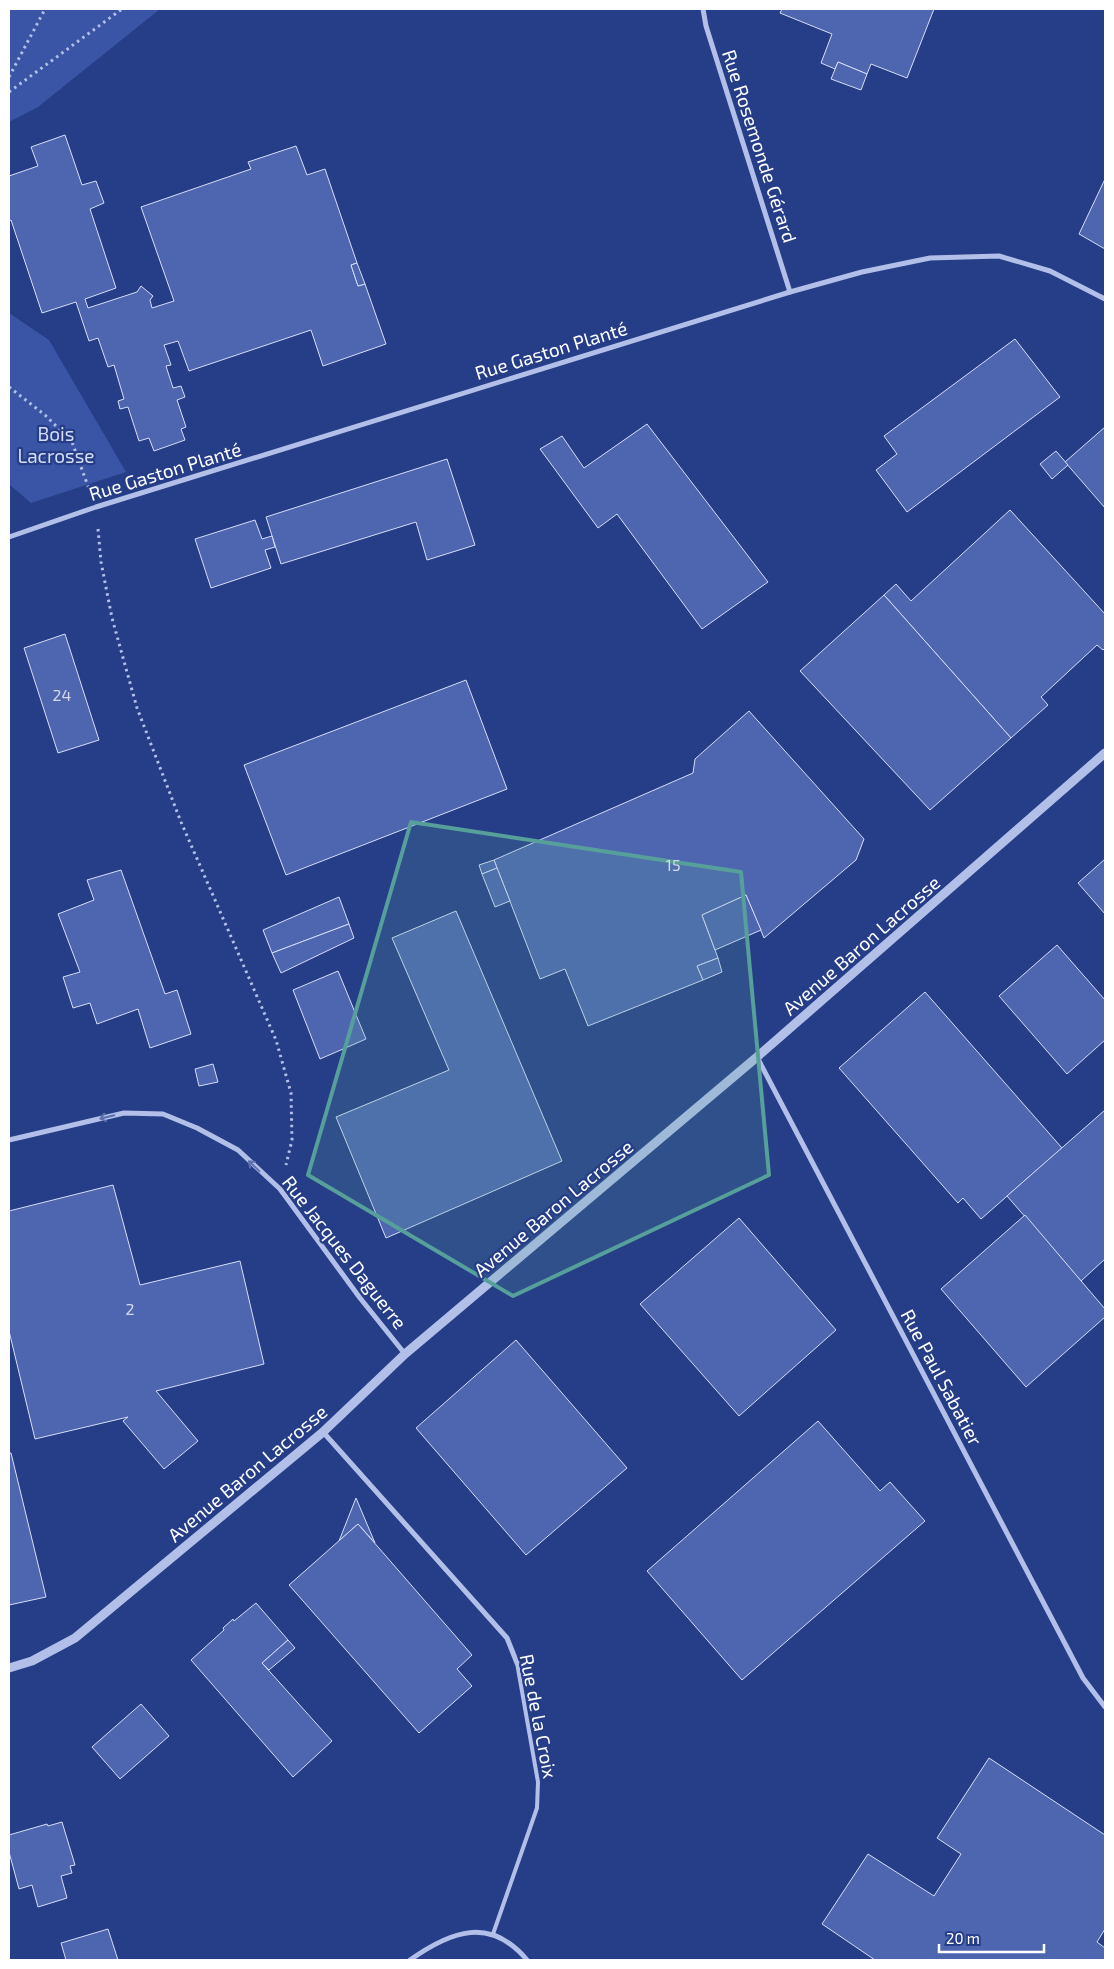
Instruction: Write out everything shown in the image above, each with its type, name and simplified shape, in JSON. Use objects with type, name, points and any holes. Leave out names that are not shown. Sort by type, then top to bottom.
[{"type":"street","name":"Rue Rosemonde Gérard","points":[[703,9],[706,26],[790,292]]},
{"type":"street","name":"Rue Gaston Planté","points":[[9,537],[96,507],[790,292],[862,272],[930,258],[999,256],[1050,271],[1105,299]]},
{"type":"street","name":"Avenue Baron Lacrosse","points":[[9,1668],[32,1661],[75,1638],[323,1432],[405,1354],[757,1057],[1105,753]]},
{"type":"street","name":"Rue Paul Sabatier","points":[[757,1057],[1082,1678],[1105,1707]]},
{"type":"street","name":"Rue Jacques Daguerre","points":[[9,1140],[124,1113],[163,1114],[197,1128],[238,1150],[280,1189],[360,1298],[405,1354]]},
{"type":"street","name":"Rue de la Croix","points":[[323,1432],[507,1638],[517,1663]]},
{"type":"street","points":[[410,1960],[434,1943],[462,1933],[493,1934],[515,1946],[527,1960]]},
{"type":"lane","name":"Rue de la Croix","points":[[493,1934],[537,1808],[538,1782],[517,1663]]},
{"type":"path","points":[[9,77],[45,9]]},
{"type":"path","points":[[9,92],[122,9]]},
{"type":"path","points":[[9,387],[20,393],[72,442],[96,507],[101,562],[112,618],[137,708],[181,822],[276,1040],[291,1093],[292,1140],[280,1189]]},
{"type":"highlighted area","points":[[411,822],[741,872],[769,1175],[513,1296],[308,1175]]},
{"type":"green space","points":[[9,9],[160,9],[38,107],[9,122]]},
{"type":"green space","name":"Bois Lacrosse","points":[[9,313],[49,340],[126,472],[31,503],[9,484]]},
{"type":"building","points":[[782,9],[934,9],[907,78],[871,64],[867,74],[838,62],[835,69],[821,63],[832,34],[780,13]]},
{"type":"building","points":[[838,62],[867,74],[861,90],[831,79]]},
{"type":"building","points":[[65,135],[82,185],[96,181],[104,203],[90,209],[116,288],[85,299],[88,308],[137,292],[141,286],[153,296],[150,300],[152,308],[174,301],[141,207],[251,169],[248,162],[296,146],[307,175],[325,169],[357,263],[351,265],[358,286],[365,284],[386,344],[323,366],[311,330],[189,371],[178,341],[164,345],[171,365],[166,366],[173,388],[181,386],[185,397],[177,400],[186,427],[181,429],[185,440],[154,451],[149,438],[139,441],[128,407],[120,409],[118,401],[124,399],[114,365],[108,367],[98,338],[89,341],[76,302],[42,313],[11,220],[9,221],[9,176],[38,166],[31,147]]},
{"type":"building","points":[[1105,179],[1105,249],[1079,234]]},
{"type":"building","points":[[357,263],[365,284],[358,286],[351,265]]},
{"type":"building","points":[[1015,339],[1060,397],[907,512],[876,470],[897,454],[884,436]]},
{"type":"building","points":[[647,424],[768,582],[702,629],[617,514],[598,528],[540,449],[562,436],[584,468]]},
{"type":"building","points":[[1105,427],[1105,508],[1065,462]]},
{"type":"building","points":[[1056,451],[1068,465],[1052,479],[1040,464]]},
{"type":"building","points":[[447,459],[475,545],[427,560],[416,522],[281,564],[266,517]]},
{"type":"building","points":[[1010,510],[1105,614],[1105,648],[1103,650],[1097,645],[1041,697],[1048,705],[1011,738],[884,595],[896,584],[911,601]]},
{"type":"building","points":[[255,520],[262,539],[272,536],[275,547],[265,550],[271,568],[211,588],[195,539]]},
{"type":"building","points":[[884,595],[1011,738],[930,810],[800,671]]},
{"type":"building","points":[[65,634],[99,740],[58,753],[24,648]]},
{"type":"building","points":[[466,680],[507,789],[286,875],[244,765]]},
{"type":"building","points":[[749,711],[864,839],[856,860],[764,938],[746,895],[702,915],[718,958],[697,966],[703,980],[588,1026],[565,969],[540,979],[494,860],[693,773],[695,759]]},
{"type":"building","points":[[1105,859],[1105,914],[1078,883]]},
{"type":"building","points":[[494,860],[497,868],[482,874],[479,865]]},
{"type":"building","points":[[497,868],[510,901],[495,907],[482,874]]},
{"type":"building","points":[[121,870],[165,994],[177,990],[191,1034],[150,1048],[138,1009],[97,1024],[90,1003],[73,1008],[63,977],[80,972],[58,914],[94,900],[87,880]]},
{"type":"building","points":[[746,895],[761,930],[715,950],[702,915]]},
{"type":"building","points":[[339,897],[349,924],[272,953],[263,930]]},
{"type":"building","points":[[456,911],[562,1161],[386,1238],[336,1117],[449,1070],[392,938]]},
{"type":"building","points":[[349,924],[354,938],[281,973],[272,953]]},
{"type":"building","points":[[1057,945],[1105,1000],[1105,1040],[1067,1074],[999,996]]},
{"type":"building","points":[[718,958],[722,972],[703,980],[697,966]]},
{"type":"building","points":[[338,971],[366,1039],[320,1059],[293,990]]},
{"type":"building","points":[[925,992],[1062,1148],[981,1219],[963,1198],[958,1203],[839,1068]]},
{"type":"building","points":[[213,1064],[218,1082],[199,1086],[195,1069]]},
{"type":"building","points":[[1105,1110],[1105,1259],[1081,1281],[1007,1196]]},
{"type":"building","points":[[113,1185],[140,1285],[240,1261],[264,1364],[156,1391],[198,1441],[164,1469],[123,1421],[128,1417],[35,1439],[9,1331],[9,1211]]},
{"type":"building","points":[[1025,1215],[1105,1309],[1105,1317],[1026,1387],[941,1289]]},
{"type":"building","points":[[739,1218],[836,1330],[739,1416],[640,1304]]},
{"type":"building","points":[[516,1340],[627,1468],[526,1555],[416,1428]]},
{"type":"building","points":[[818,1421],[880,1491],[890,1482],[925,1521],[742,1680],[647,1571]]},
{"type":"building","points":[[9,1453],[11,1453],[46,1597],[9,1605]]},
{"type":"building","points":[[356,1498],[375,1543],[358,1524],[339,1541]]},
{"type":"building","points":[[358,1524],[472,1655],[457,1669],[472,1686],[419,1733],[289,1585]]},
{"type":"building","points":[[256,1603],[288,1640],[262,1663],[332,1741],[293,1777],[191,1660],[224,1630],[223,1628],[233,1619],[234,1621]]},
{"type":"building","points":[[288,1640],[295,1648],[269,1670],[262,1663]]},
{"type":"building","points":[[141,1704],[169,1736],[120,1779],[92,1747]]},
{"type":"building","points":[[989,1758],[1105,1835],[1105,1929],[1097,1942],[1105,1948],[1105,1960],[875,1960],[822,1924],[868,1854],[934,1896],[961,1854],[937,1838]]},
{"type":"building","points":[[62,1822],[75,1865],[70,1866],[72,1873],[61,1876],[67,1898],[38,1907],[32,1885],[19,1889],[9,1852],[9,1835],[47,1824],[48,1826]]},
{"type":"building","points":[[108,1929],[118,1960],[66,1960],[61,1943]]}]
